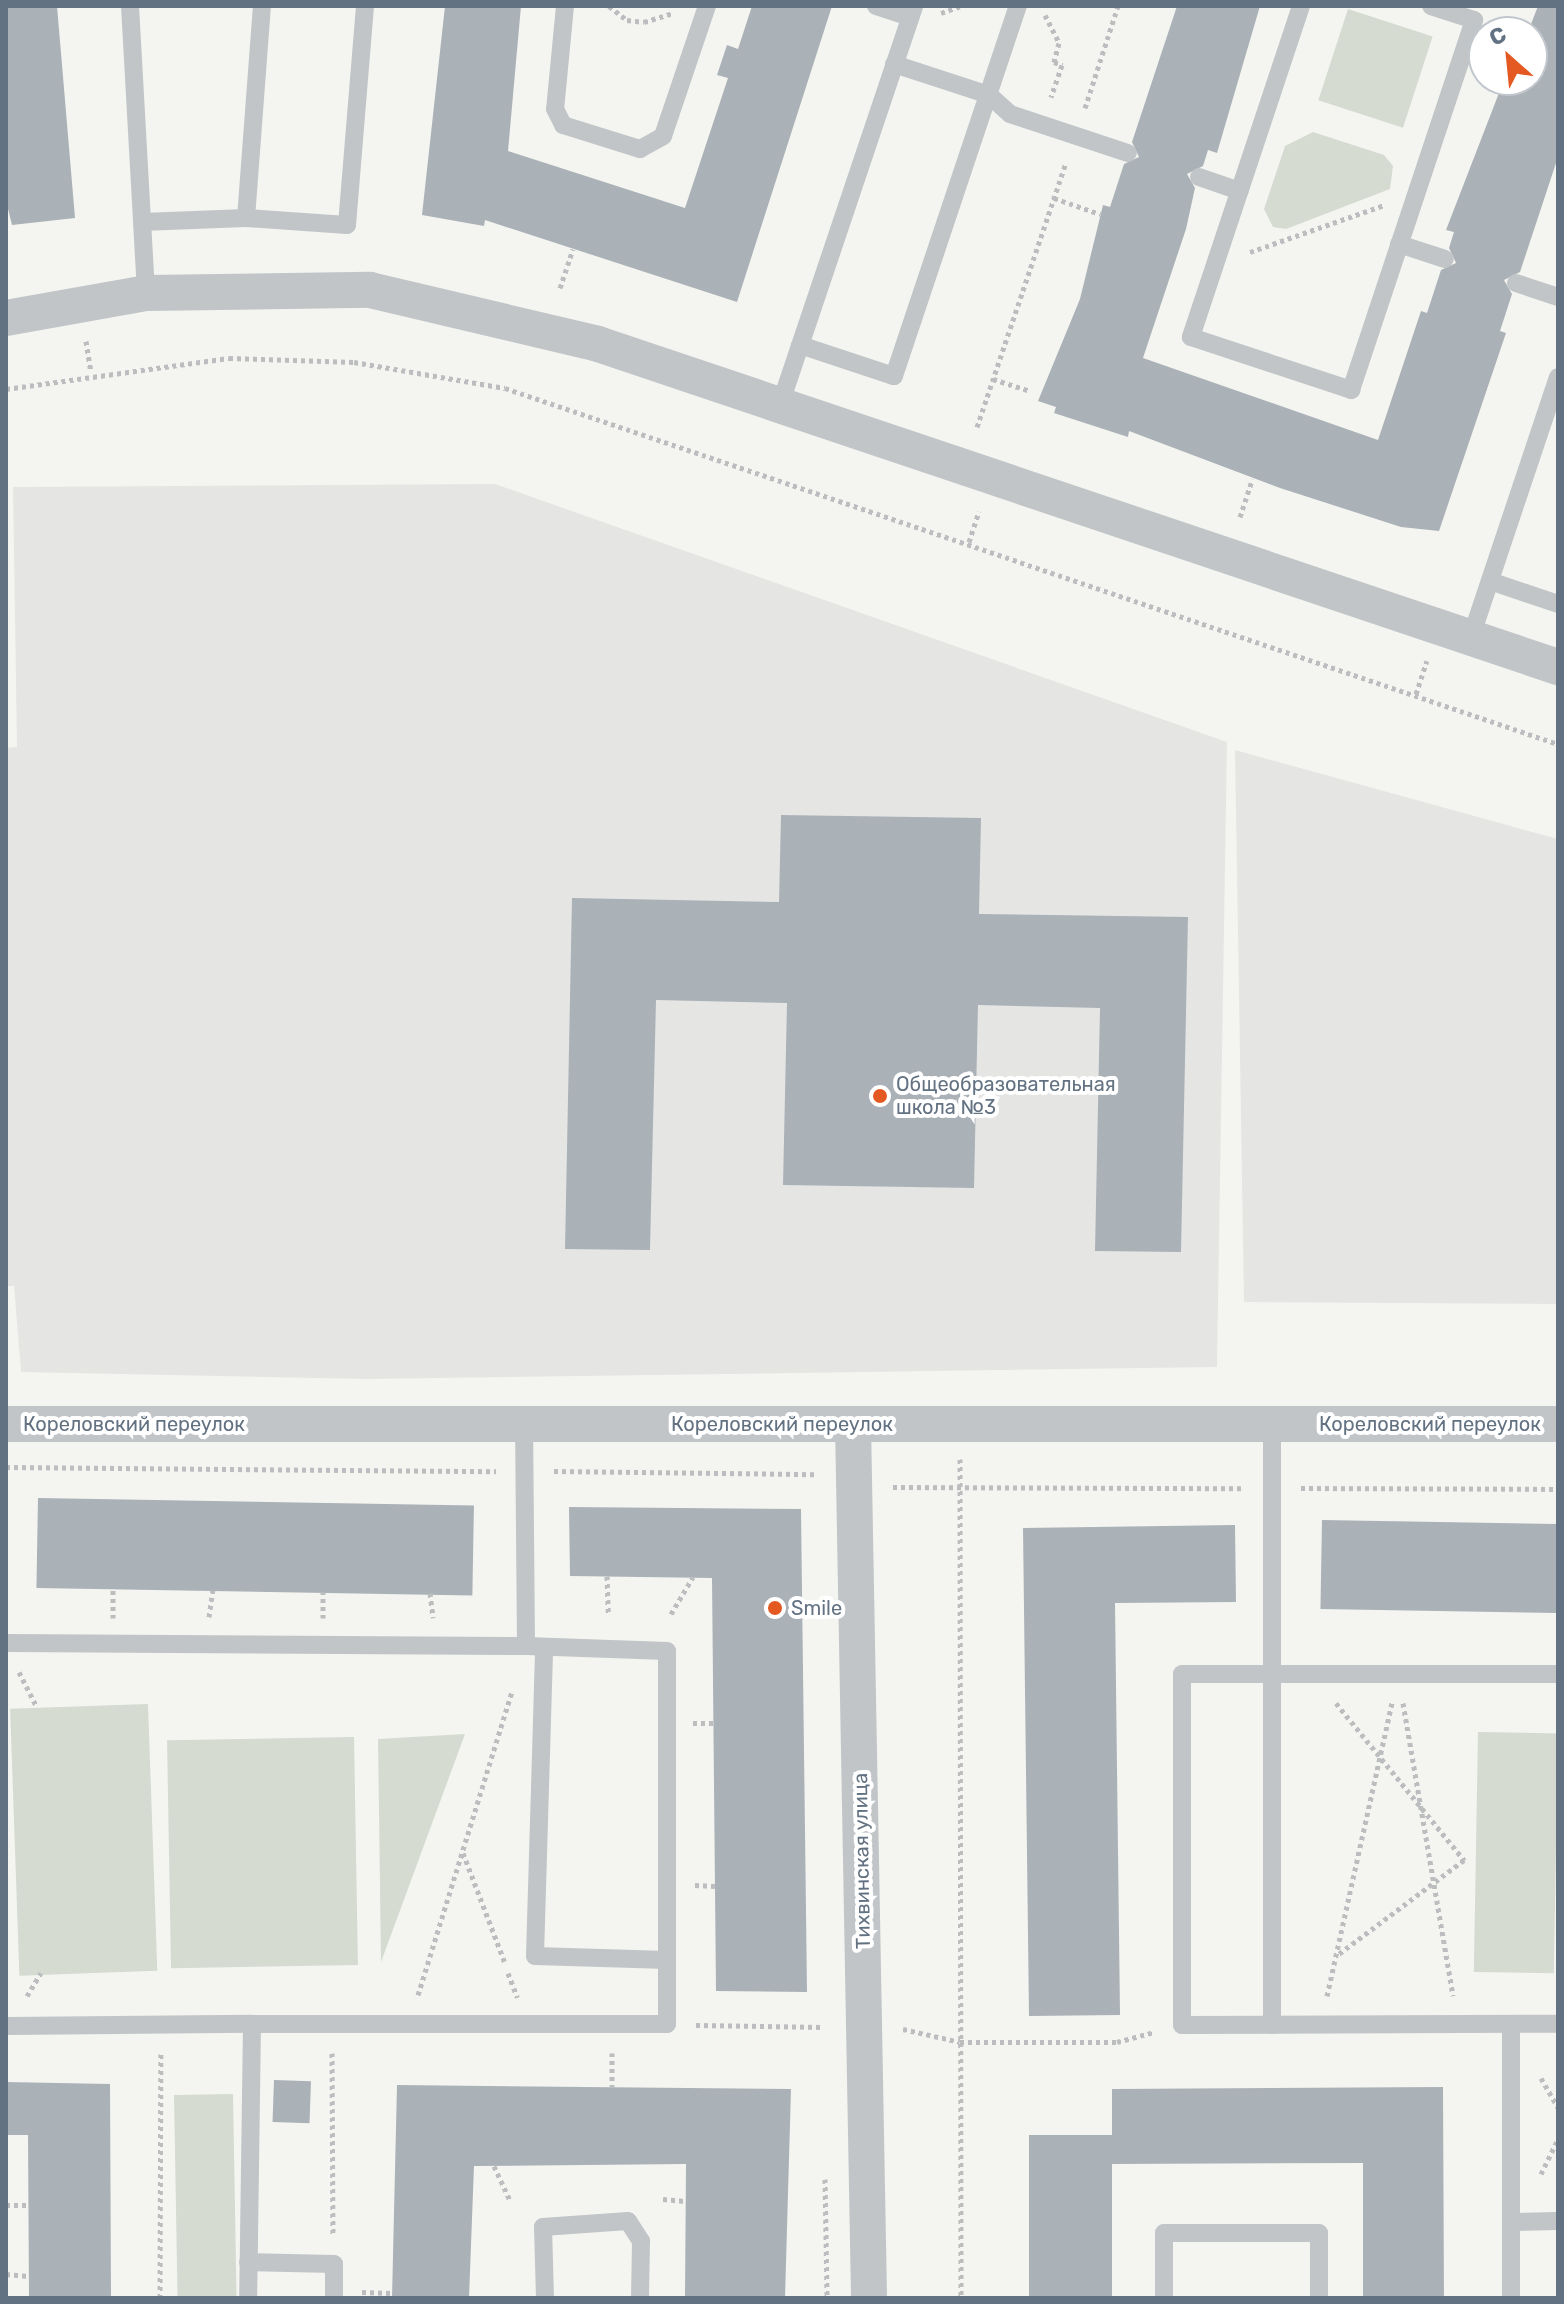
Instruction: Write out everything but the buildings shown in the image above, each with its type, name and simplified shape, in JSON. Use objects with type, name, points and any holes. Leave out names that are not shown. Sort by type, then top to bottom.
[{"type":"street","points":[[6,318],[146,293],[370,290],[598,344],[1558,667]]},
{"type":"street","name":"Кореловский переулок","points":[[6,1424],[1558,1424]]},
{"type":"street","name":"Тихвинская улица","points":[[853,1424],[869,2298]]},
{"type":"lane","points":[[130,6],[146,293]]},
{"type":"lane","points":[[246,218],[262,6]]},
{"type":"lane","points":[[142,222],[246,218],[347,225],[365,6]]},
{"type":"lane","points":[[565,6],[555,109],[563,125],[640,149],[663,136],[707,6]]},
{"type":"lane","points":[[780,405],[912,12],[876,6]]},
{"type":"lane","points":[[800,345],[894,376],[1018,6]]},
{"type":"lane","points":[[1301,6],[1191,337],[1351,390],[1474,20],[1431,6]]},
{"type":"lane","points":[[894,64],[989,95],[1010,114],[1128,153]]},
{"type":"lane","points":[[1199,177],[1240,191]]},
{"type":"lane","points":[[1399,244],[1445,259]]},
{"type":"lane","points":[[1516,283],[1558,297]]},
{"type":"lane","points":[[1471,637],[1558,377]]},
{"type":"lane","points":[[1490,581],[1558,604]]},
{"type":"lane","points":[[524,1424],[535,1646],[535,1956],[667,1960]]},
{"type":"lane","points":[[1272,1424],[1272,2025]]},
{"type":"lane","points":[[6,2026],[252,2024],[331,2028],[667,2024],[667,1651],[535,1646],[9,1651]]},
{"type":"lane","points":[[1558,1674],[1182,1674],[1182,2025],[1558,2024]]},
{"type":"lane","points":[[248,2298],[252,2024]]},
{"type":"lane","points":[[1511,2025],[1511,2298]]},
{"type":"lane","points":[[545,2298],[543,2227],[628,2221],[641,2241],[640,2298]]},
{"type":"lane","points":[[1511,2222],[1558,2221]]},
{"type":"lane","points":[[1164,2298],[1164,2233],[1319,2233],[1319,2298]]},
{"type":"lane","points":[[248,2262],[334,2264],[334,2298]]},
{"type":"path","points":[[609,6],[627,20],[644,22],[667,18],[682,6]]},
{"type":"path","points":[[1038,6],[1055,27],[1054,62],[1062,65],[1042,125]]},
{"type":"path","points":[[977,427],[1118,6]]},
{"type":"path","points":[[1215,265],[1417,194]]},
{"type":"path","points":[[1054,198],[1100,214]]},
{"type":"path","points":[[560,288],[573,249]]},
{"type":"path","points":[[85,334],[91,372]]},
{"type":"path","points":[[6,389],[91,372],[229,358],[354,362],[505,388],[1558,744]]},
{"type":"path","points":[[993,379],[1029,391]]},
{"type":"path","points":[[1240,517],[1252,479]]},
{"type":"path","points":[[1416,694],[1429,656]]},
{"type":"path","points":[[960,1423],[961,2298]]},
{"type":"path","points":[[607,1576],[608,1614]]},
{"type":"path","points":[[671,1614],[693,1577]]},
{"type":"path","points":[[113,1589],[113,1619]]},
{"type":"path","points":[[208,1618],[213,1590]]},
{"type":"path","points":[[323,1592],[323,1619]]},
{"type":"path","points":[[430,1593],[433,1619]]},
{"type":"path","points":[[409,2027],[462,1852],[535,1646]]},
{"type":"path","points":[[9,1651],[37,1707]]},
{"type":"path","points":[[1312,1674],[1464,1860],[1336,1956]]},
{"type":"path","points":[[1321,2025],[1398,1674]]},
{"type":"path","points":[[1398,1674],[1457,2025]]},
{"type":"path","points":[[688,1724],[714,1723]]},
{"type":"path","points":[[462,1852],[528,2026]]},
{"type":"path","points":[[690,1885],[715,1886]]},
{"type":"path","points":[[667,2024],[823,2027]]},
{"type":"path","points":[[160,2298],[163,2025]]},
{"type":"path","points":[[891,2027],[960,2042],[1117,2042],[1182,2025]]},
{"type":"path","points":[[331,2028],[334,2264]]},
{"type":"path","points":[[612,2053],[612,2087]]},
{"type":"path","points":[[494,2166],[510,2201]]},
{"type":"path","points":[[663,2199],[685,2201]]},
{"type":"path","points":[[6,2205],[28,2205]]},
{"type":"path","points":[[6,2274],[28,2276]]},
{"type":"shaded area","points":[[1348,9],[1433,37],[1403,128],[1318,100]]},
{"type":"shaded area","points":[[1313,132],[1384,155],[1393,166],[1390,189],[1286,229],[1273,227],[1264,209],[1285,146]]},
{"type":"shaded area","points":[[495,484],[1227,742],[1217,1367],[367,1379],[21,1372],[14,1286],[6,1286],[6,748],[17,747],[13,487]]},
{"type":"shaded area","points":[[1235,750],[1558,839],[1558,1304],[1244,1302]]},
{"type":"shaded area","points":[[148,1704],[157,1971],[19,1976],[10,1709]]},
{"type":"shaded area","points":[[1478,1732],[1558,1733],[1554,1973],[1474,1972]]},
{"type":"shaded area","points":[[465,1734],[381,1962],[378,1739]]},
{"type":"shaded area","points":[[354,1737],[358,1965],[171,1968],[167,1740]]},
{"type":"shaded area","points":[[233,2094],[237,2298],[178,2298],[174,2095]]},
{"type":"place","name":"Общеобразовательная школа №3","points":[[880,1096]]},
{"type":"place","name":"Smile","points":[[775,1608]]}]
